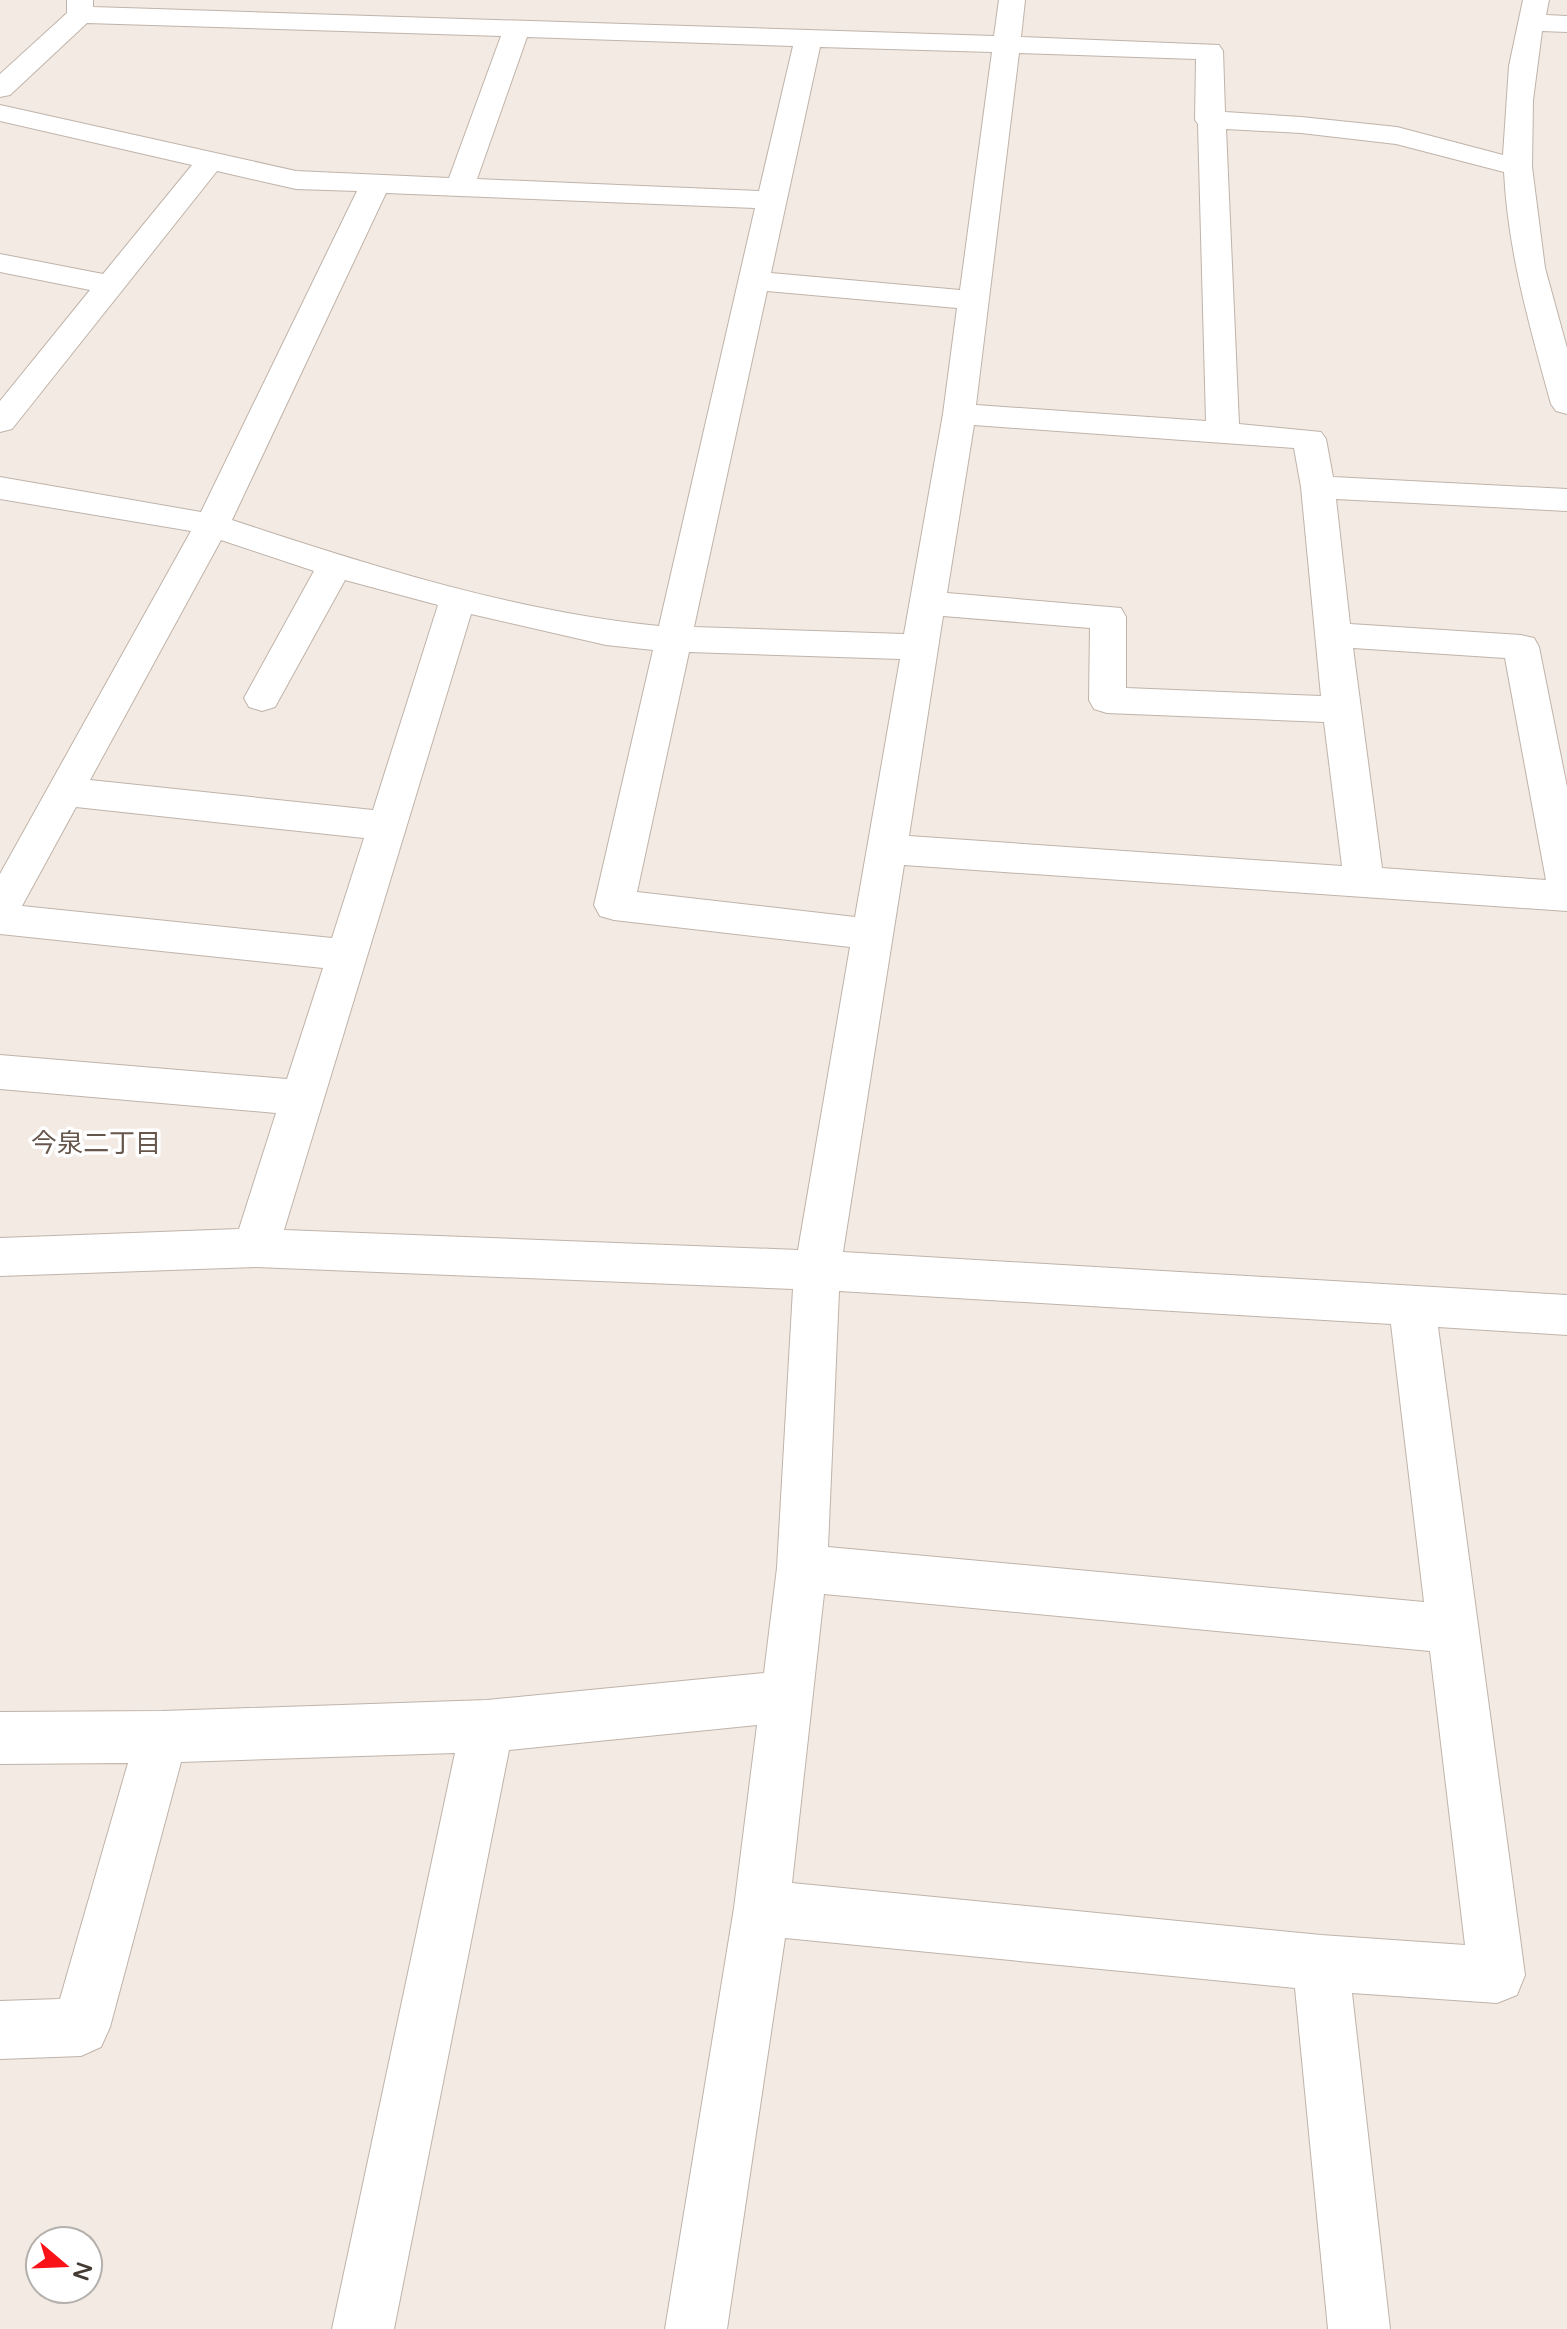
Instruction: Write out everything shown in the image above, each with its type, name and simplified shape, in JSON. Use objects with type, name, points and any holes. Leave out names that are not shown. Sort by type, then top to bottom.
[{"type":"street","points":[[696,2329],[762,1908],[802,1568],[817,1270],[959,414],[1012,0]]},
{"type":"street","points":[[6,77],[80,7],[517,29],[1209,51],[1209,120],[1223,431]]},
{"type":"street","points":[[1567,24],[1533,11],[1518,89],[1517,167],[1530,267],[1567,404]]},
{"type":"street","points":[[460,187],[517,29]]},
{"type":"street","points":[[808,39],[671,639],[614,905],[872,934]]},
{"type":"street","points":[[0,113],[296,180],[771,200]]},
{"type":"street","points":[[1209,120],[1301,125],[1397,136],[1517,167]]},
{"type":"street","points":[[0,422],[210,161]]},
{"type":"street","points":[[0,910],[68,792],[212,525],[376,183]]},
{"type":"street","points":[[0,263],[110,285]]},
{"type":"street","points":[[752,280],[973,300]]},
{"type":"street","points":[[959,414],[1309,439],[1318,487],[1341,710],[1364,882]]},
{"type":"street","points":[[1318,487],[1567,500]]},
{"type":"street","points":[[0,488],[158,513],[212,525],[335,566],[458,599],[606,633],[671,639],[919,647]]},
{"type":"street","points":[[262,698],[335,566]]},
{"type":"street","points":[[256,1248],[458,599]]},
{"type":"street","points":[[928,603],[1108,617],[1107,700],[1341,710]]},
{"type":"street","points":[[1334,635],[1521,647],[1567,887]]},
{"type":"street","points":[[68,792],[387,826]]},
{"type":"street","points":[[887,849],[1567,896]]},
{"type":"street","points":[[0,919],[347,955]]},
{"type":"street","points":[[0,1072],[303,1098]]},
{"type":"street","points":[[0,1257],[256,1248],[817,1270],[1567,1315]]},
{"type":"street","points":[[762,1908],[1321,1963],[1497,1975],[1412,1307]]},
{"type":"street","points":[[802,1568],[1454,1629]]},
{"type":"street","points":[[0,1738],[162,1737],[487,1726],[787,1696]]},
{"type":"street","points":[[363,2329],[487,1726]]},
{"type":"street","points":[[0,2030],[81,2027],[162,1737]]},
{"type":"street","points":[[1321,1963],[1359,2329]]},
{"type":"district","name":"今泉二丁目","points":[[96,1143]]}]
